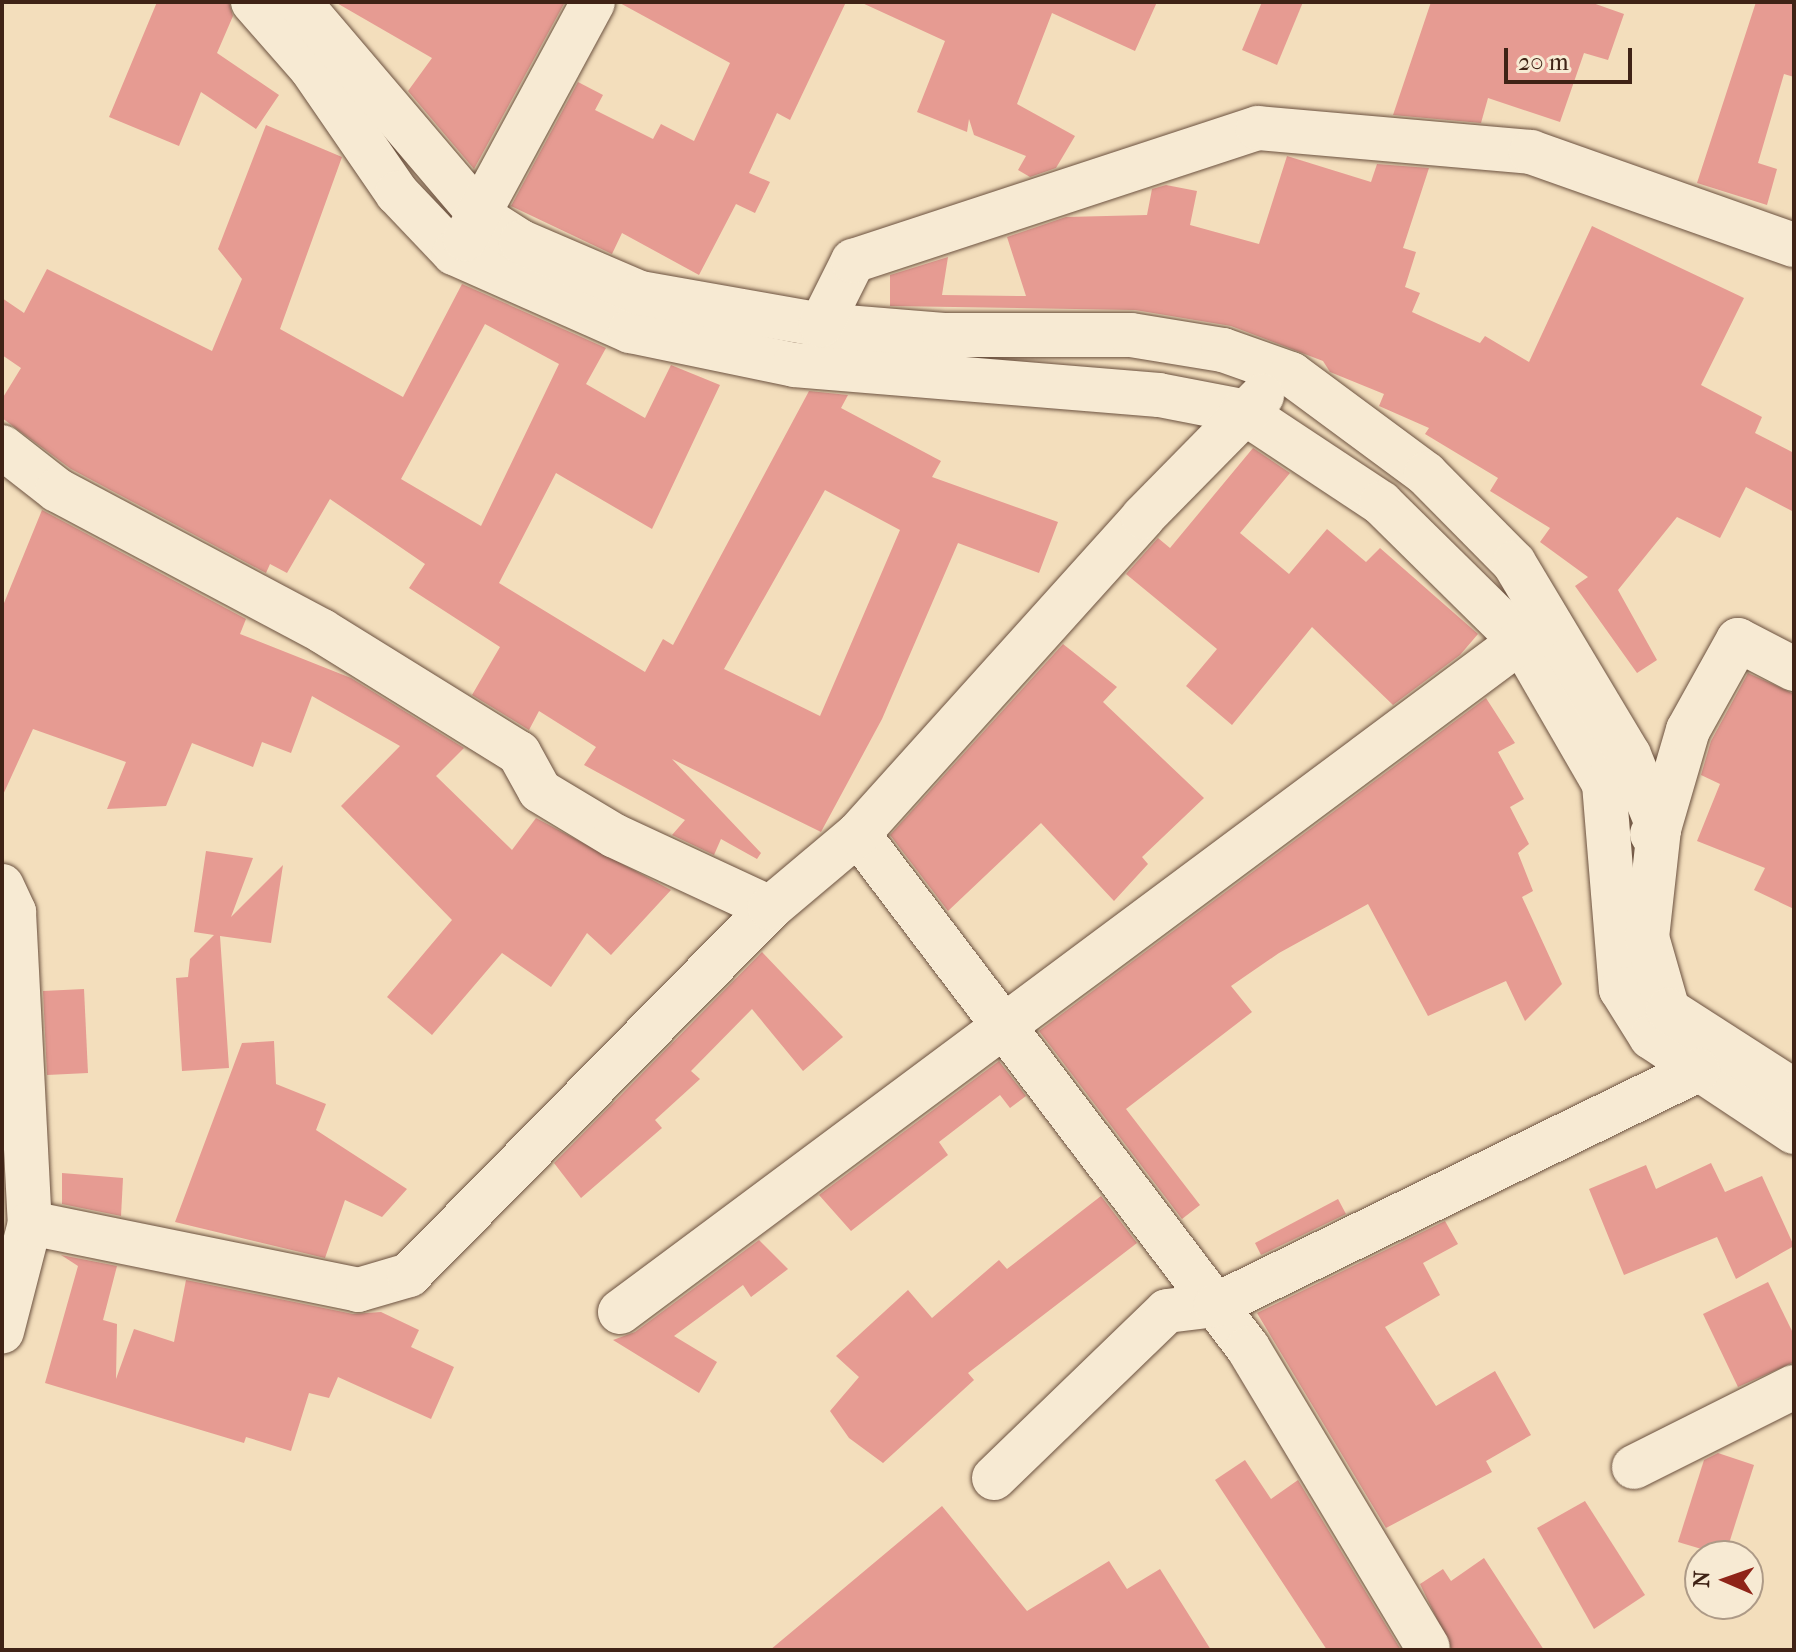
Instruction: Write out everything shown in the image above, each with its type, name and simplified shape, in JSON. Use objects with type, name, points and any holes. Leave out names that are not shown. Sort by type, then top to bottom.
[{"type":"street","points":[[253,2],[321,54],[482,217],[521,242],[640,293],[806,338],[1242,411],[1381,503],[1536,630],[1629,755],[1659,829]]},
{"type":"street","points":[[299,2],[321,54],[397,193],[454,253],[630,331],[806,338],[1131,335],[1223,350],[1291,374],[1426,474],[1514,563],[1536,630],[1604,784],[1615,855],[1609,901],[1621,989],[1651,1037],[1794,1132]]},
{"type":"street","points":[[454,253],[482,217],[593,2]]},
{"type":"street","points":[[806,338],[853,261],[1258,128],[1531,152],[1794,245]]},
{"type":"street","points":[[30,1223],[358,1290],[409,1275],[770,908],[858,834],[1242,411],[1291,374]]},
{"type":"street","points":[[2,447],[57,490],[322,631],[519,753],[540,791],[590,821],[770,908]]},
{"type":"street","points":[[620,1312],[1001,1022],[1536,630]]},
{"type":"street","points":[[1794,669],[1738,640],[1688,730],[1659,829],[1647,937],[1668,1010],[1794,1091]]},
{"type":"street","points":[[1615,855],[1659,829]]},
{"type":"street","points":[[858,834],[1216,1305],[1428,1647]]},
{"type":"street","points":[[2,886],[14,912],[30,1223],[2,1331]]},
{"type":"street","points":[[994,1478],[1167,1311],[1216,1305],[1698,1070]]},
{"type":"street","points":[[1634,1467],[1794,1387]]},
{"type":"building","points":[[157,2],[229,2],[233,16],[217,53],[279,95],[256,129],[201,92],[179,146],[109,117]]},
{"type":"building","points":[[335,2],[565,2],[474,169],[408,91],[432,58]]},
{"type":"building","points":[[618,2],[846,2],[790,120],[777,113],[749,173],[770,182],[755,213],[736,204],[699,275],[622,233],[612,254],[511,206],[578,82],[603,95],[595,110],[653,139],[661,124],[694,141],[730,63]]},
{"type":"building","points":[[860,2],[1157,2],[1135,51],[1052,13],[1017,104],[1075,136],[1056,168],[1030,177],[1018,170],[1026,156],[974,135],[969,119],[967,132],[917,112],[945,41]]},
{"type":"building","points":[[1262,2],[1303,2],[1277,65],[1242,50]]},
{"type":"building","points":[[1431,2],[1590,2],[1624,14],[1608,60],[1584,53],[1560,122],[1488,98],[1481,123],[1393,115]]},
{"type":"building","points":[[1756,2],[1794,2],[1794,77],[1784,74],[1758,163],[1777,169],[1767,205],[1697,183]]},
{"type":"building","points":[[266,125],[342,157],[280,329],[403,397],[462,284],[606,348],[586,384],[645,418],[671,365],[720,385],[652,529],[556,473],[499,583],[645,672],[663,639],[673,645],[809,391],[848,395],[841,408],[941,461],[932,477],[1058,522],[1039,573],[958,543],[882,719],[821,832],[672,759],[761,853],[757,859],[721,839],[714,855],[672,835],[685,820],[584,765],[596,747],[539,711],[529,730],[472,695],[500,647],[409,588],[425,564],[330,499],[287,573],[270,564],[266,573],[71,469],[2,418],[2,399],[21,368],[2,355],[2,298],[24,313],[47,269],[212,351],[242,279],[218,249]],"holes":[[[485,324],[559,364],[481,526],[401,479]],[[825,490],[900,530],[820,716],[724,669]]]},
{"type":"building","points":[[1287,156],[1371,182],[1377,164],[1429,168],[1403,248],[1416,252],[1405,287],[1420,293],[1412,312],[1480,343],[1485,336],[1529,362],[1592,226],[1744,298],[1701,385],[1762,417],[1755,433],[1794,453],[1794,512],[1746,487],[1720,538],[1677,517],[1618,590],[1657,660],[1637,673],[1575,586],[1588,577],[1540,542],[1550,528],[1490,491],[1498,478],[1425,434],[1429,428],[1379,406],[1384,394],[1330,372],[1323,361],[1231,326],[1135,310],[890,306],[890,275],[948,257],[942,295],[1026,296],[1007,237],[1066,217],[1147,215],[1152,189],[1166,185],[1197,191],[1190,225],[1259,244]]},
{"type":"building","points":[[1253,448],[1290,473],[1240,533],[1289,574],[1327,529],[1366,562],[1380,548],[1478,634],[1460,655],[1393,705],[1312,627],[1232,725],[1186,686],[1217,649],[1126,574],[1158,538],[1170,548]]},
{"type":"building","points":[[42,510],[246,619],[240,634],[351,678],[464,748],[436,776],[512,850],[536,818],[671,890],[611,955],[587,933],[551,987],[502,953],[432,1035],[387,997],[452,920],[341,806],[400,746],[312,696],[291,753],[262,742],[253,767],[192,743],[166,806],[107,809],[126,762],[33,729],[2,797],[2,608]]},
{"type":"building","points":[[1063,644],[1117,687],[1103,702],[1204,798],[1142,857],[1148,864],[1114,901],[1041,823],[948,911],[890,835]]},
{"type":"building","points":[[1748,673],[1794,694],[1794,909],[1754,890],[1765,868],[1697,841],[1720,784],[1701,775],[1711,741]]},
{"type":"building","points":[[1486,698],[1515,743],[1498,752],[1524,799],[1510,807],[1529,844],[1518,853],[1533,891],[1522,897],[1562,984],[1525,1021],[1506,981],[1428,1016],[1368,904],[1279,953],[1231,986],[1252,1012],[1126,1109],[1200,1205],[1182,1219],[1039,1031]]},
{"type":"building","points":[[206,851],[253,858],[231,917],[283,865],[271,943],[220,936],[229,1068],[182,1071],[176,978],[188,977],[190,959],[214,935],[194,932]]},
{"type":"building","points":[[762,952],[843,1037],[803,1071],[752,1009],[691,1071],[700,1079],[655,1120],[662,1128],[581,1198],[554,1163]]},
{"type":"building","points":[[84,989],[88,1073],[47,1075],[43,991]]},
{"type":"building","points":[[274,1041],[276,1084],[326,1104],[316,1130],[407,1189],[382,1217],[345,1200],[325,1258],[175,1222],[242,1043]]},
{"type":"building","points":[[999,1061],[1026,1096],[1010,1108],[1000,1095],[939,1142],[948,1155],[851,1231],[819,1195]]},
{"type":"building","points":[[1711,1163],[1725,1192],[1762,1176],[1794,1246],[1736,1279],[1717,1237],[1624,1275],[1589,1189],[1646,1165],[1656,1189]]},
{"type":"building","points":[[62,1173],[123,1178],[121,1216],[62,1204]]},
{"type":"building","points":[[1101,1196],[1137,1243],[968,1373],[974,1380],[883,1463],[849,1438],[830,1411],[859,1377],[836,1356],[908,1290],[932,1318],[999,1260],[1007,1269]]},
{"type":"building","points":[[1338,1199],[1346,1214],[1261,1255],[1255,1243]]},
{"type":"building","points":[[1445,1221],[1458,1244],[1423,1263],[1440,1295],[1385,1327],[1436,1406],[1495,1371],[1531,1435],[1486,1461],[1492,1472],[1386,1528],[1257,1313]]},
{"type":"building","points":[[759,1240],[788,1269],[751,1297],[743,1285],[674,1336],[717,1362],[699,1393],[613,1340],[635,1332]]},
{"type":"building","points":[[61,1255],[117,1266],[103,1320],[117,1324],[116,1379],[134,1329],[174,1342],[186,1280],[353,1314],[381,1312],[419,1330],[411,1347],[454,1367],[431,1419],[338,1377],[329,1398],[309,1393],[291,1451],[246,1437],[244,1443],[45,1383],[78,1266]]},
{"type":"building","points":[[1768,1282],[1794,1335],[1794,1362],[1738,1387],[1703,1314]]},
{"type":"building","points":[[1718,1453],[1754,1465],[1730,1540],[1684,1540],[1684,1544],[1678,1542],[1704,1460]]},
{"type":"building","points":[[1245,1460],[1271,1499],[1298,1480],[1401,1650],[1327,1650],[1215,1480]]},
{"type":"building","points":[[1585,1501],[1645,1595],[1594,1629],[1537,1528]]},
{"type":"building","points":[[942,1506],[1027,1611],[1109,1561],[1127,1589],[1160,1569],[1211,1650],[770,1650]]},
{"type":"building","points":[[1484,1558],[1544,1650],[1452,1650],[1420,1584],[1443,1569],[1451,1581]]}]
